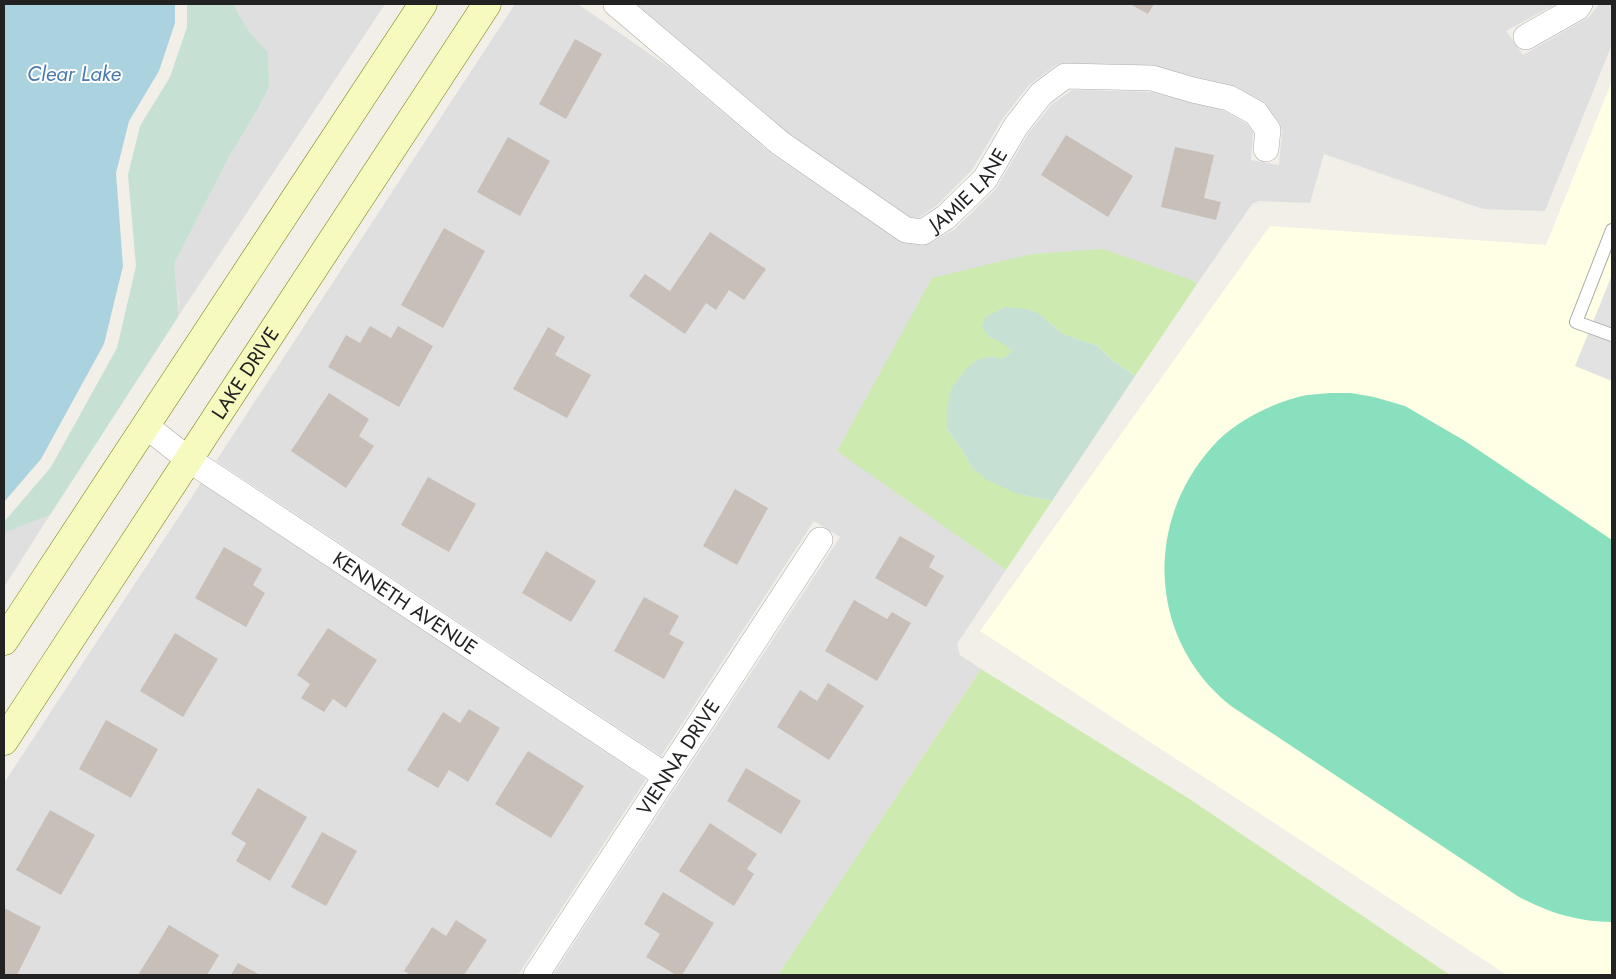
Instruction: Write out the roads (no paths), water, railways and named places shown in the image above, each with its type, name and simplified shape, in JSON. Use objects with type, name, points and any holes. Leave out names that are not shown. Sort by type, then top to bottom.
[{"type":"main road","points":[[4,641],[424,4]]},
{"type":"main road","name":"LAKE DRIVE","points":[[4,741],[487,4]]},
{"type":"street","name":"JAMIE LANE","points":[[616,4],[780,143],[906,230],[923,232],[946,217],[985,179],[1016,126],[1041,94],[1065,76],[1152,78],[1229,98],[1256,113],[1268,130],[1266,149]]},
{"type":"street","points":[[1526,37],[1577,8],[1580,4]]},
{"type":"street","name":"KENNETH AVENUE","points":[[146,426],[188,459],[666,776]]},
{"type":"street","name":"VIENNA DRIVE","points":[[536,975],[820,540]]},
{"type":"lane","points":[[1612,230],[1576,322],[1612,334]]},
{"type":"water","name":"Clear Lake","points":[[4,4],[175,4],[175,23],[159,71],[129,121],[116,173],[123,266],[104,344],[41,459],[4,502]]}]
